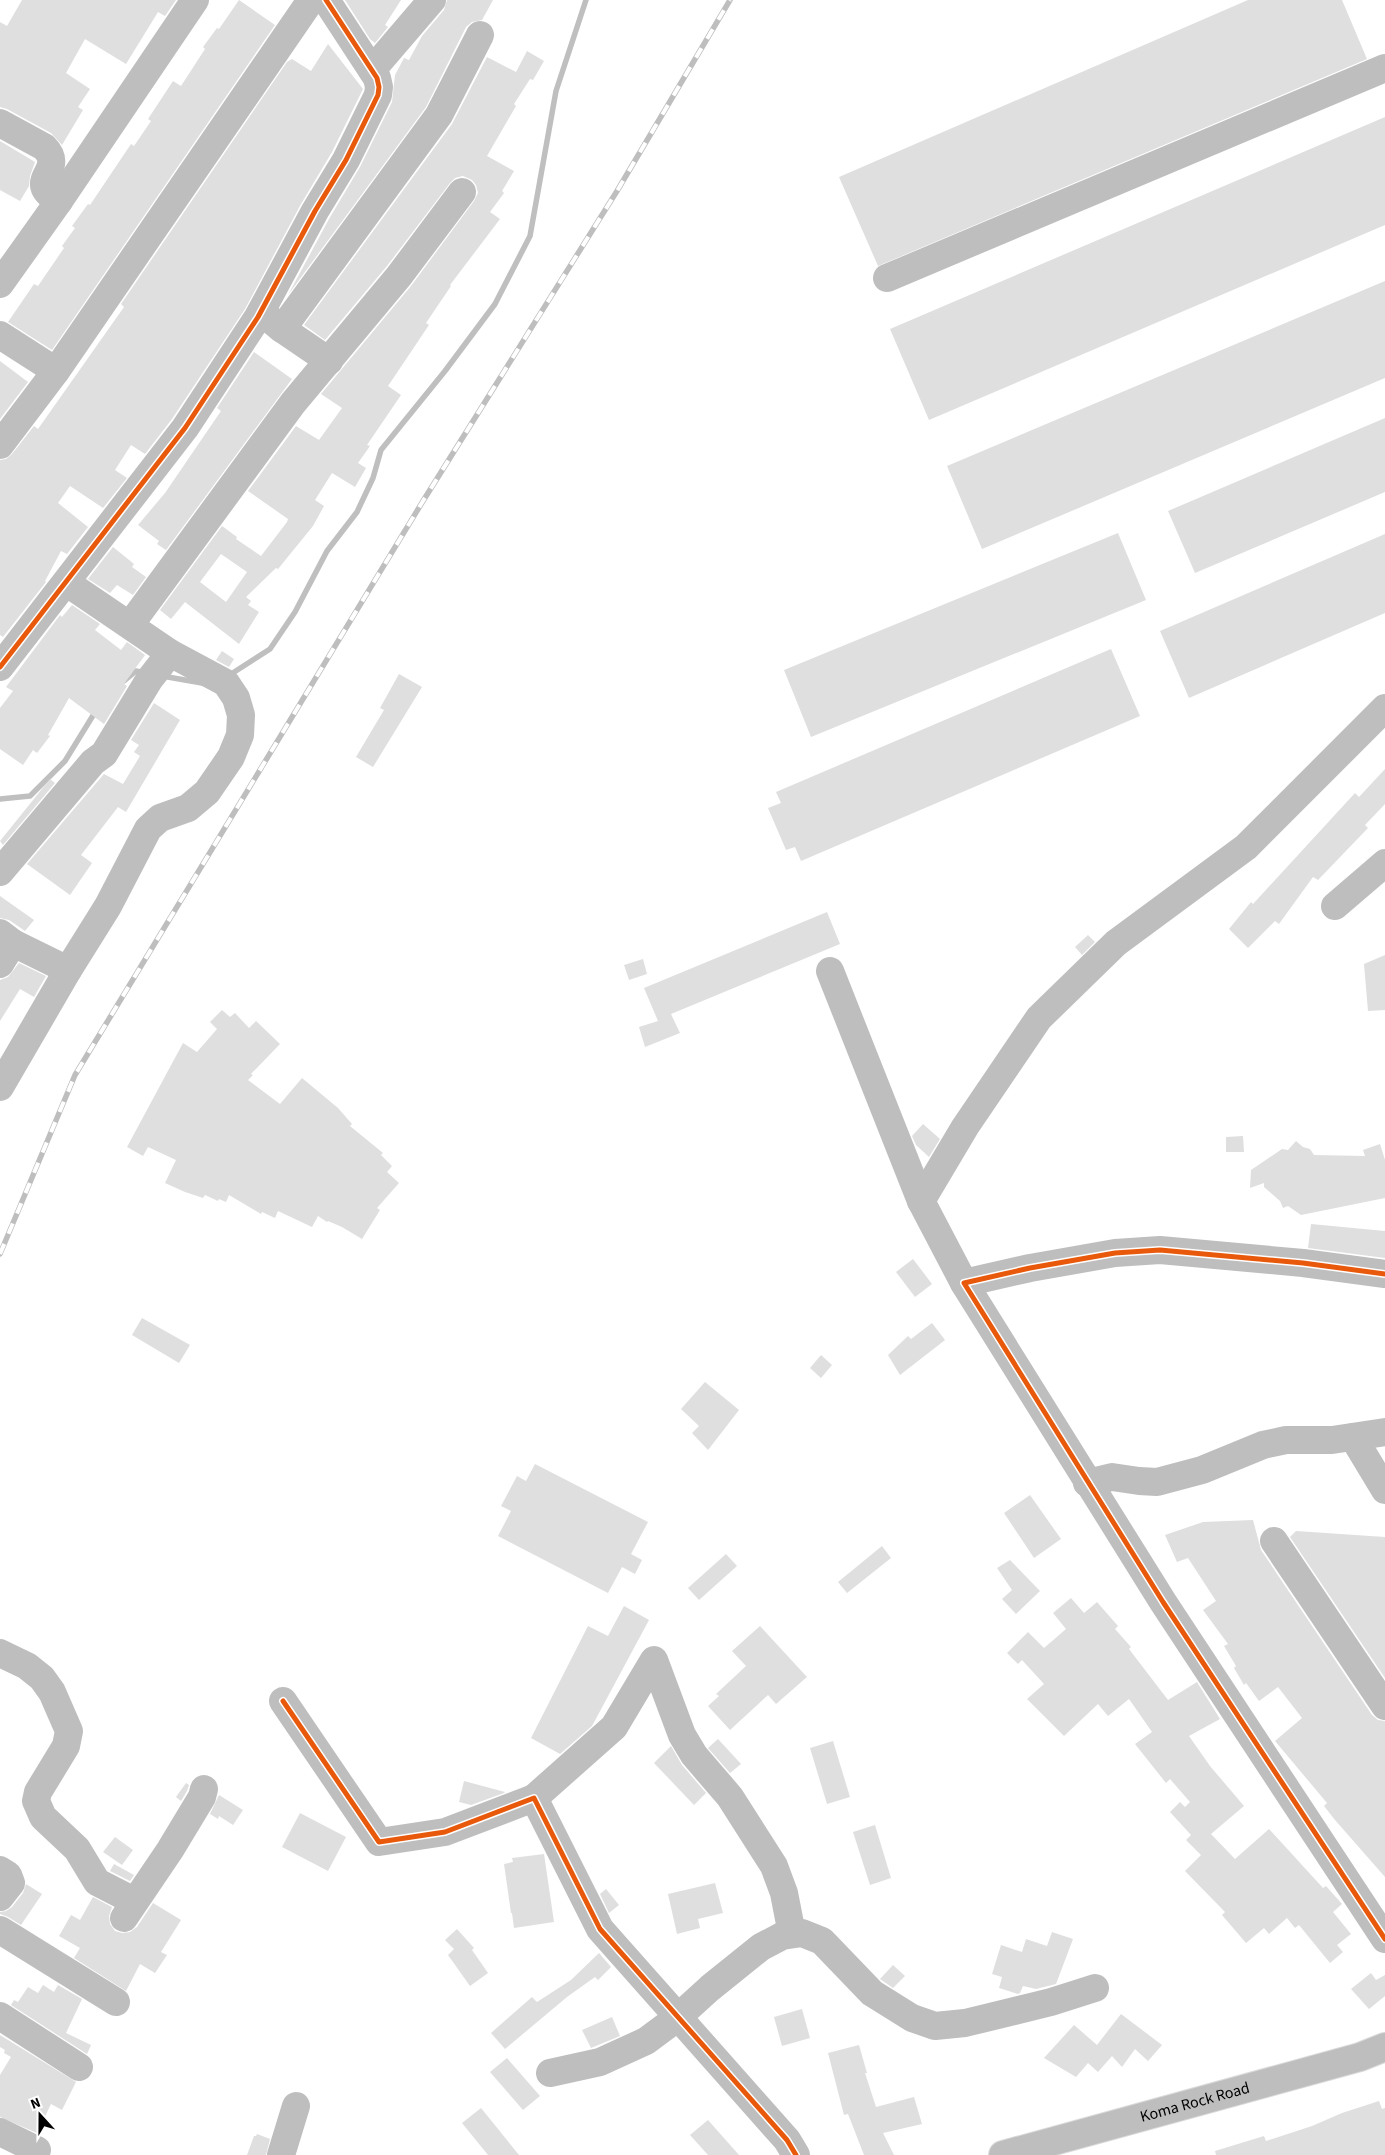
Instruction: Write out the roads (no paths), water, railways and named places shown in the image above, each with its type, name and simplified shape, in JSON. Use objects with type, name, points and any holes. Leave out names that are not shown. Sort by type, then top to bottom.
[{"type":"street","points":[[2,277],[59,201],[196,0]]},
{"type":"street","points":[[0,445],[56,371],[311,0]]},
{"type":"street","points":[[0,667],[67,583],[185,428],[261,312],[315,211],[346,160],[378,95],[377,78],[326,0]]},
{"type":"street","points":[[372,70],[432,0]]},
{"type":"street","points":[[282,329],[439,115],[480,35]]},
{"type":"street","points":[[888,278],[1385,68]]},
{"type":"street","points":[[0,123],[48,151],[52,160],[49,173],[43,182],[44,188],[48,195],[59,201]]},
{"type":"street","points":[[130,626],[293,403],[399,276],[462,192]]},
{"type":"street","points":[[261,312],[282,329],[329,361]]},
{"type":"street","points":[[0,335],[56,371]]},
{"type":"street","points":[[0,1087],[68,970],[108,906],[148,828],[160,818],[188,808],[207,792],[231,757],[240,735],[240,714],[236,698],[226,683],[170,652],[67,583]]},
{"type":"street","points":[[0,872],[93,762],[104,754],[149,680],[170,652]]},
{"type":"street","points":[[922,1201],[965,1127],[1039,1018],[1116,943],[1246,848],[1385,708]]},
{"type":"street","points":[[1335,906],[1385,863]]},
{"type":"street","points":[[4,946],[68,970]]},
{"type":"street","points":[[830,970],[922,1201],[964,1282],[1163,1602],[1385,1939]]},
{"type":"street","points":[[964,1282],[1115,1253],[1160,1250],[1303,1263],[1385,1274]]},
{"type":"street","points":[[1087,1482],[1112,1477],[1138,1482],[1157,1482],[1202,1470],[1262,1445],[1286,1440],[1332,1440],[1385,1432]]},
{"type":"street","points":[[1352,1437],[1385,1490]]},
{"type":"street","points":[[1274,1542],[1385,1706]]},
{"type":"street","points":[[0,1653],[27,1666],[42,1678],[52,1692],[69,1730],[66,1746],[38,1792],[36,1801],[43,1818],[77,1848],[97,1882],[129,1910],[170,1850],[202,1797],[204,1789]]},
{"type":"street","points":[[283,1701],[379,1842],[445,1832],[534,1798],[614,1727],[654,1660],[682,1735],[694,1754],[730,1797],[774,1866],[784,1893],[792,1934]]},
{"type":"street","points":[[534,1798],[600,1929],[787,2140],[796,2155]]},
{"type":"street","points":[[0,1870],[8,1875],[11,1883],[0,1897]]},
{"type":"street","points":[[0,1930],[116,2002]]},
{"type":"street","points":[[550,2073],[600,2062],[646,2041],[677,2018],[710,1988],[761,1947],[782,1936],[792,1934],[802,1934],[822,1941],[872,1993],[912,2018],[935,2026],[965,2023],[1050,2002],[1095,1988]]},
{"type":"street","points":[[0,2016],[79,2067]]},
{"type":"street","name":"Koma Rock Road","points":[[1003,2155],[1360,2057],[1385,2047]]},
{"type":"street","points":[[281,2155],[296,2106]]},
{"type":"street","points":[[0,2132],[37,2150]]},
{"type":"waterway","points":[[228,676],[270,649],[295,612],[327,551],[357,512],[373,478],[381,450],[445,371],[495,304],[530,236],[556,91],[586,0]]},
{"type":"waterway","points":[[124,681],[136,671],[146,673]]},
{"type":"waterway","points":[[162,676],[202,683]]},
{"type":"waterway","points":[[0,799],[30,796],[65,761],[97,709]]},
{"type":"railway","points":[[0,1254],[75,1075],[423,501],[617,191],[730,0]]}]
